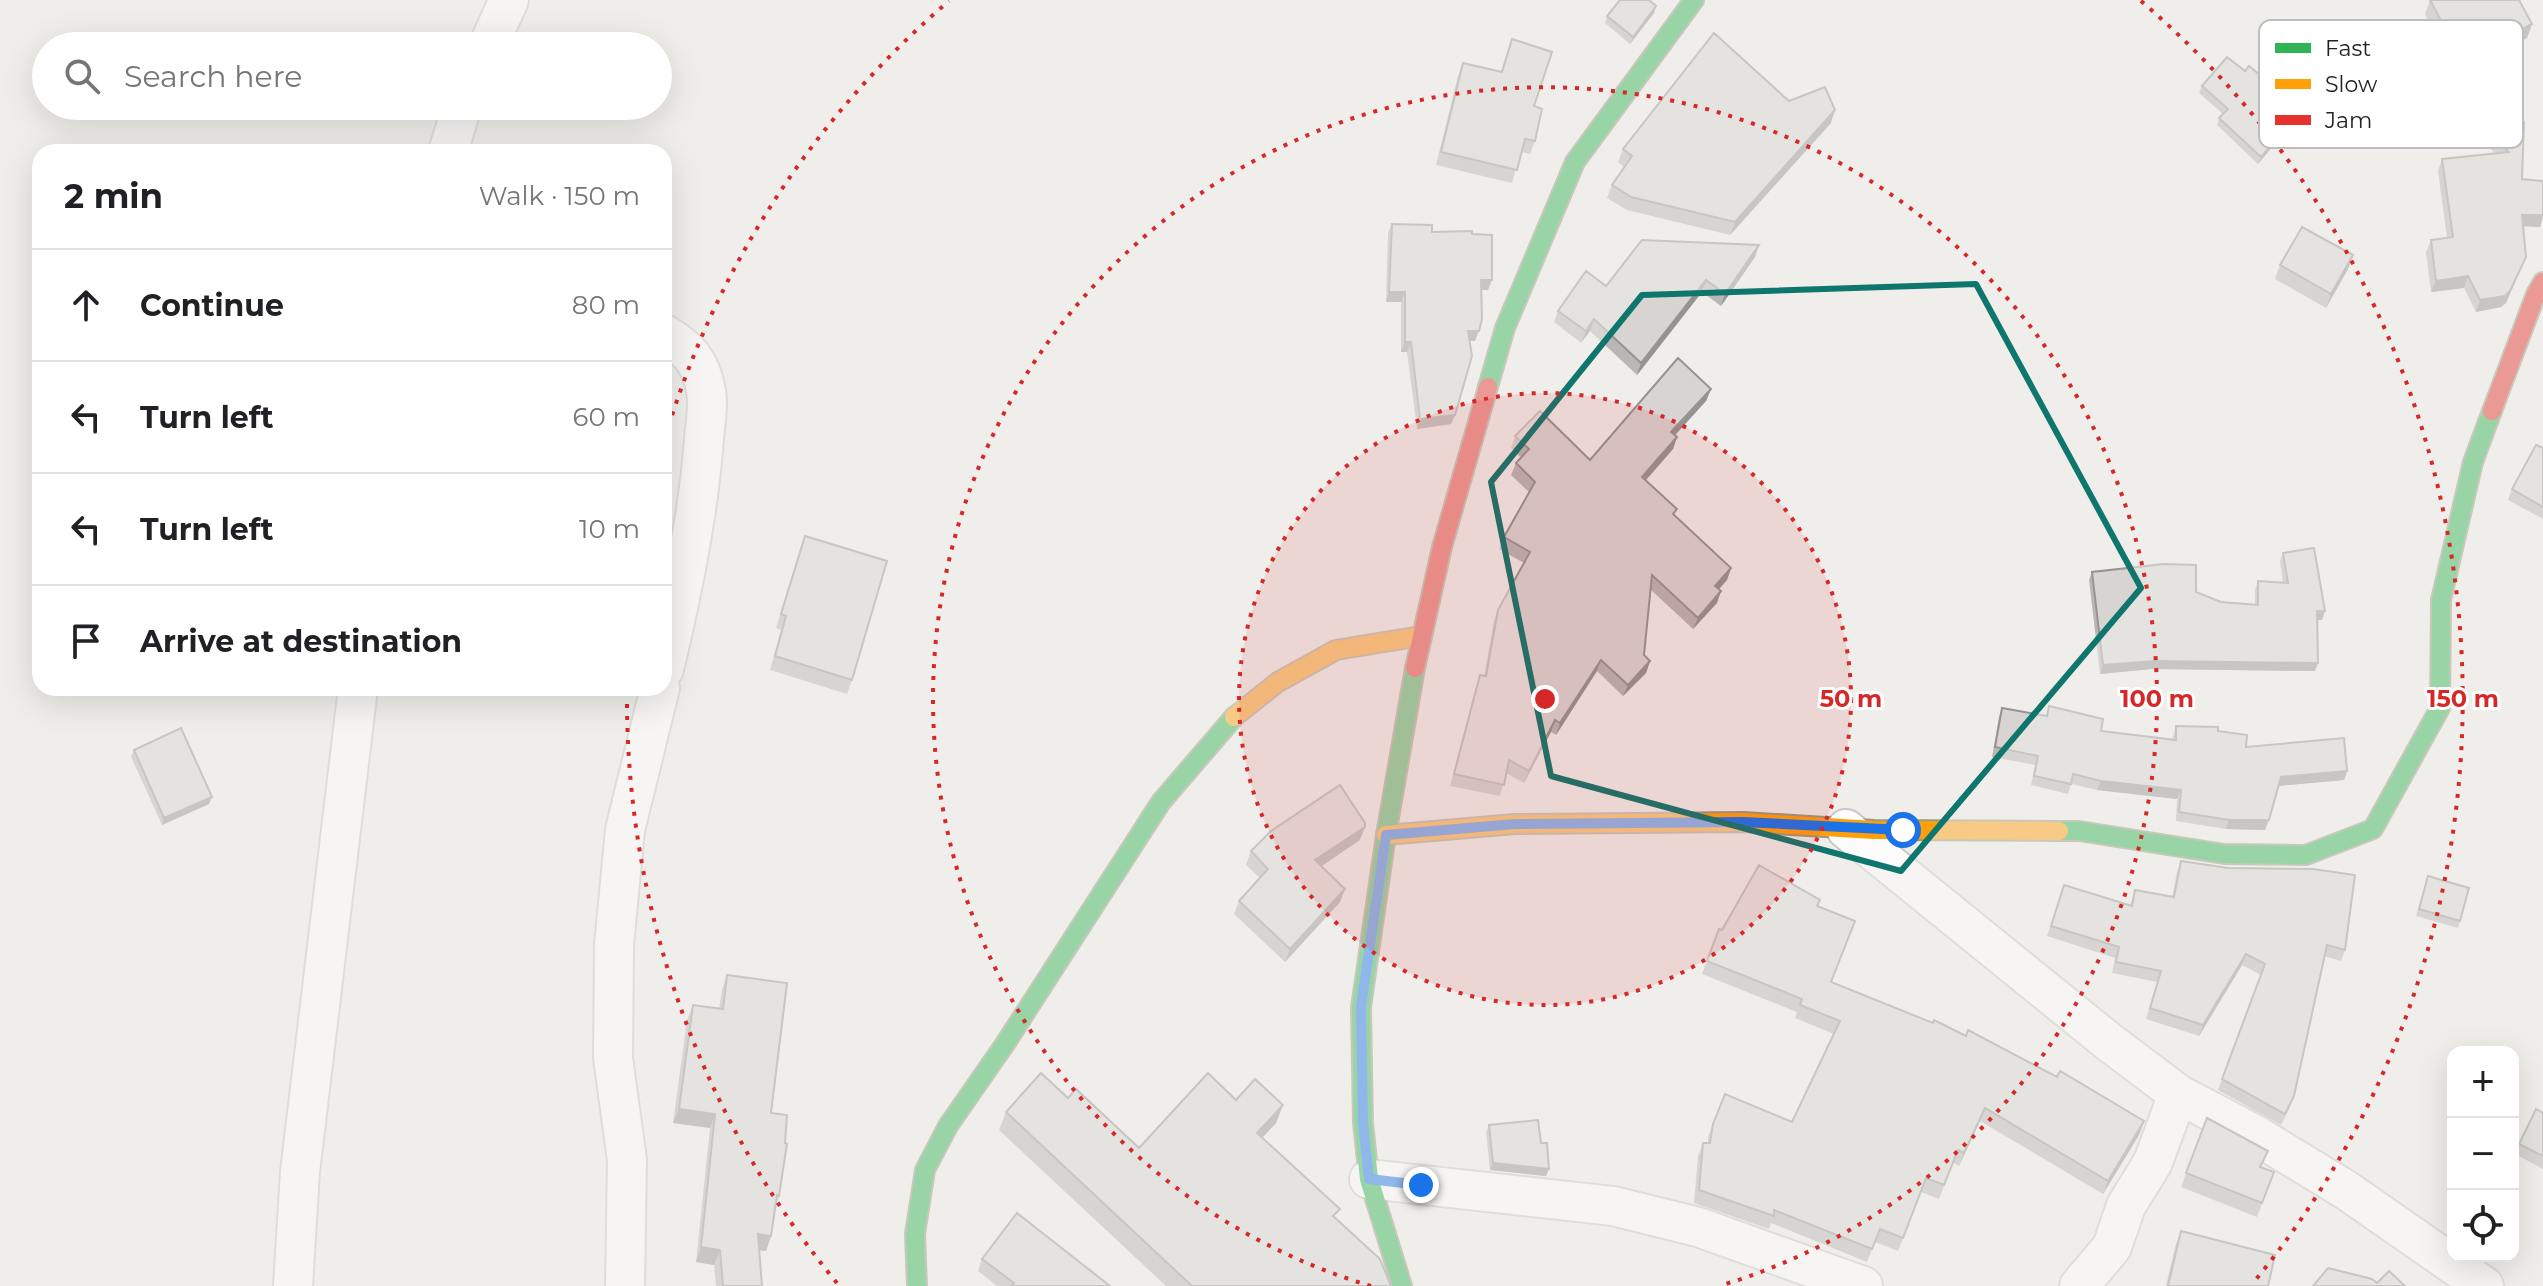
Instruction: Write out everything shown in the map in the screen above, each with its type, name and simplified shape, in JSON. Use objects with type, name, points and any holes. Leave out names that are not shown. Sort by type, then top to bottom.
[{"type":"street","points":[[494,32],[509,0]]},
{"type":"street","points":[[1402,1286],[1369,1179],[1363,1123],[1361,1007],[1386,835],[1421,636],[1442,547],[1505,328],[1575,162],[1694,0]]},
{"type":"street","points":[[450,144],[458,120]]},
{"type":"street","points":[[1386,835],[1515,824],[1743,822],[1846,829],[2079,831],[2224,854],[2306,855],[2373,829],[2440,708],[2441,600],[2473,462],[2543,282]]},
{"type":"street","points":[[672,339],[685,347],[700,369],[707,394],[701,483],[672,636]]},
{"type":"street","points":[[917,1286],[915,1234],[925,1170],[948,1126],[1005,1044],[1161,802],[1227,723],[1278,682],[1336,650],[1421,636]]},
{"type":"street","points":[[293,1286],[301,1157],[357,696]]},
{"type":"street","points":[[625,1286],[627,1160],[613,1058],[614,945],[625,830],[658,696]]},
{"type":"street","points":[[1846,829],[2109,1042],[2178,1094],[2254,1134],[2346,1190],[2484,1286]]},
{"type":"street","points":[[2079,1286],[2112,1247],[2126,1206],[2153,1162],[2178,1094]]},
{"type":"street","points":[[1369,1179],[1613,1206],[1698,1227],[1863,1286]]},
{"type":"highlighted area","points":[[1976,284],[2141,588],[1901,871],[1551,776],[1491,482],[1642,295]]},
{"type":"building","points":[[1620,0],[1649,0],[1656,6],[1633,37],[1607,16]]},
{"type":"building","points":[[2430,0],[2519,0],[2532,24],[2523,29],[2523,20],[2441,20]]},
{"type":"building","points":[[1714,33],[1789,101],[1825,87],[1835,110],[1735,222],[1631,197],[1612,185],[1632,156],[1623,149]]},
{"type":"building","points":[[1512,39],[1552,52],[1534,106],[1542,109],[1535,141],[1525,139],[1517,170],[1441,152],[1463,63],[1502,72]]},
{"type":"building","points":[[2227,57],[2245,71],[2249,66],[2259,74],[2259,148],[2268,148],[2261,157],[2219,118],[2228,109],[2202,86]]},
{"type":"building","points":[[2523,121],[2524,122],[2522,179],[2543,181],[2543,215],[2522,215],[2526,257],[2510,291],[2505,296],[2480,300],[2468,276],[2436,281],[2431,240],[2453,237],[2442,159],[2509,152],[2505,148],[2523,148]]},
{"type":"building","points":[[1392,224],[1432,225],[1432,232],[1472,231],[1472,234],[1492,235],[1492,280],[1481,280],[1482,319],[1479,331],[1468,331],[1472,356],[1455,415],[1420,419],[1411,342],[1405,342],[1405,292],[1389,292]]},
{"type":"building","points":[[2302,227],[2353,255],[2331,294],[2280,265]]},
{"type":"building","points":[[1642,240],[1759,245],[1725,294],[1706,280],[1641,363],[1594,319],[1586,331],[1558,311],[1586,271],[1606,286]]},
{"type":"building","points":[[1678,358],[1711,389],[1671,432],[1677,437],[1642,477],[1677,509],[1673,514],[1731,568],[1715,586],[1721,591],[1698,618],[1652,575],[1644,655],[1650,661],[1628,685],[1601,660],[1560,723],[1555,720],[1529,771],[1509,760],[1504,785],[1454,774],[1480,675],[1486,676],[1498,610],[1530,552],[1504,537],[1535,482],[1516,463],[1529,449],[1515,436],[1540,411],[1590,460]]},
{"type":"building","points":[[2536,445],[2543,448],[2543,507],[2512,489]]},
{"type":"building","points":[[805,536],[887,561],[852,680],[775,656],[786,616],[781,614]]},
{"type":"building","points":[[2314,548],[2325,611],[2317,611],[2318,663],[2155,661],[2103,665],[2092,572],[2164,564],[2196,565],[2196,592],[2221,602],[2258,605],[2258,581],[2288,583],[2283,553]]},
{"type":"building","points":[[2049,706],[2103,719],[2101,731],[2176,740],[2176,726],[2218,727],[2218,731],[2247,735],[2246,747],[2344,738],[2347,771],[2281,777],[2269,820],[2229,820],[2179,812],[2181,790],[2101,781],[2073,774],[2071,784],[2034,776],[2038,756],[1995,747],[2002,708],[2047,716]]},
{"type":"building","points":[[181,728],[212,797],[164,818],[134,750]]},
{"type":"building","points":[[1340,785],[1365,827],[1315,860],[1345,889],[1290,949],[1239,901],[1268,869],[1251,851],[1271,831]]},
{"type":"building","points":[[2181,861],[2228,868],[2313,869],[2355,875],[2345,950],[2327,945],[2294,1096],[2285,1114],[2222,1079],[2265,964],[2246,954],[2203,1025],[2150,1008],[2161,971],[2116,962],[2119,947],[2051,926],[2064,885],[2132,906],[2135,890],[2174,897]]},
{"type":"building","points":[[1759,865],[1820,900],[1817,906],[1855,921],[1831,982],[1933,1023],[1934,1020],[1966,1036],[1968,1030],[2057,1077],[2060,1071],[2144,1121],[2108,1181],[1985,1108],[1964,1153],[1958,1150],[1944,1185],[1926,1178],[1903,1238],[1880,1229],[1872,1249],[1774,1210],[1774,1216],[1699,1190],[1703,1143],[1710,1143],[1713,1124],[1725,1094],[1792,1122],[1840,1021],[1800,1005],[1802,999],[1707,961],[1719,929],[1722,930]]},
{"type":"building","points":[[2428,876],[2469,888],[2460,921],[2419,909]]},
{"type":"building","points":[[727,975],[787,983],[771,1113],[787,1115],[787,1144],[771,1236],[758,1234],[762,1286],[723,1286],[720,1250],[701,1247],[715,1114],[679,1109],[693,1005],[723,1009]]},
{"type":"building","points":[[1041,1073],[1068,1098],[1076,1089],[1139,1148],[1208,1073],[1236,1100],[1255,1079],[1283,1105],[1257,1133],[1340,1209],[1333,1216],[1380,1259],[1391,1286],[1192,1286],[1006,1112]]},
{"type":"building","points":[[2536,1109],[2543,1113],[2543,1156],[2519,1144]]},
{"type":"building","points":[[2207,1118],[2268,1151],[2260,1167],[2274,1172],[2262,1203],[2186,1173]]},
{"type":"building","points":[[1538,1120],[1541,1143],[1547,1143],[1549,1169],[1493,1163],[1489,1125]]},
{"type":"building","points":[[1017,1213],[1110,1286],[1011,1286],[1014,1283],[982,1259]]},
{"type":"building","points":[[2181,1231],[2275,1255],[2268,1286],[2168,1286]]},
{"type":"building","points":[[2328,1268],[2377,1283],[2389,1271],[2405,1286],[2313,1286]]},
{"type":"traffic: fast","points":[[1488,387],[1505,328],[1575,162],[1694,0]]},
{"type":"traffic: fast","points":[[2059,831],[2079,831],[2224,854],[2306,855],[2373,829],[2440,708],[2441,600],[2473,462],[2492,411]]},
{"type":"traffic: fast","points":[[1402,1286],[1369,1179],[1363,1123],[1361,1007],[1415,668]]},
{"type":"traffic: fast","points":[[917,1286],[915,1234],[925,1170],[948,1126],[1005,1044],[1161,802],[1234,717]]},
{"type":"traffic: slow","points":[[1234,717],[1278,682],[1336,650],[1421,636]]},
{"type":"traffic: slow","points":[[1386,835],[1515,824],[1743,822],[1874,830],[2059,831]]},
{"type":"traffic: jam","points":[[2492,411],[2543,282]]},
{"type":"traffic: jam","points":[[1415,668],[1442,547],[1488,387]]},
{"type":"route","points":[[1421,1185],[1369,1179],[1363,1123],[1361,1007],[1386,835],[1515,824],[1743,822],[1903,830]]}]
